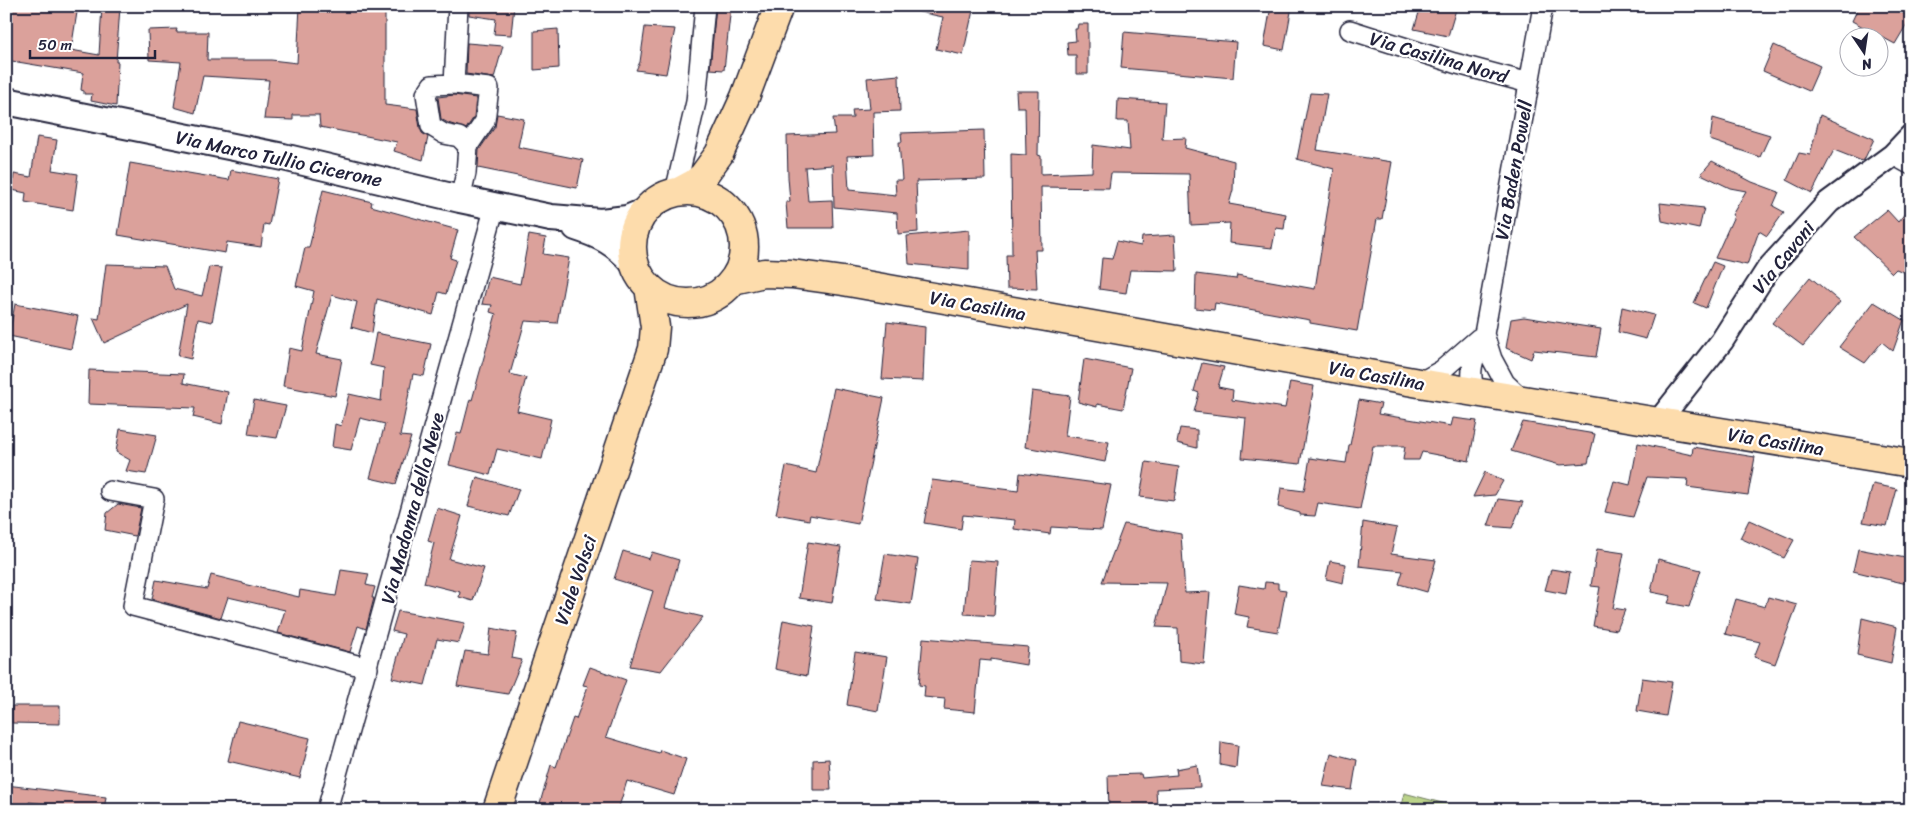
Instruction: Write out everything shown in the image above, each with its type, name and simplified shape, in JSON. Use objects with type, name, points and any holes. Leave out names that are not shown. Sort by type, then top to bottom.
[{"type":"main road","points":[[678,192],[695,190],[714,196],[729,207],[738,220],[744,234],[745,250],[741,266],[733,280],[724,290],[699,302],[686,303],[666,298],[649,287],[634,263],[632,245],[635,228],[644,212],[658,199],[678,192],[695,183],[703,176],[719,154],[745,97],[779,6]]},
{"type":"main road","name":"Via Marco Tullio Cicerone","points":[[6,101],[283,157],[460,199],[552,218],[601,222],[627,219],[644,212]]},
{"type":"main road","points":[[729,207],[725,172],[731,128]]},
{"type":"main road","name":"Via Marco Tullio Cicerone","points":[[552,218],[599,235],[621,249],[634,263]]},
{"type":"main road","name":"Via Casilina","points":[[744,234],[764,252],[843,281]]},
{"type":"main road","name":"Via Casilina","points":[[733,280],[764,273],[792,274],[843,281],[1475,392],[1911,463]]},
{"type":"main road","name":"Viale Volsci","points":[[497,810],[653,349],[654,310],[649,287]]},
{"type":"main road","name":"Viale Volsci","points":[[653,349],[671,327],[712,297]]},
{"type":"street","points":[[454,84],[458,6]]},
{"type":"street","points":[[678,192],[696,102],[704,6]]},
{"type":"street","name":"Via Baden Powell","points":[[1475,392],[1482,380],[1485,359],[1484,334],[1543,6]]},
{"type":"street","name":"Via Casilina Nord","points":[[1350,30],[1454,63],[1529,83]]},
{"type":"street","points":[[460,199],[466,173],[468,146],[485,121],[489,88],[454,84],[432,86],[426,94],[431,126],[444,134],[459,137],[468,146]]},
{"type":"street","name":"Via Cavoni","points":[[1658,422],[1722,341],[1768,269],[1829,202],[1902,160],[1911,136]]},
{"type":"street","name":"Via Madonna della Neve","points":[[327,810],[495,206]]},
{"type":"street","points":[[1419,382],[1442,370],[1484,334]]},
{"type":"street","name":"Via Baden Powell","points":[[1484,334],[1492,359],[1505,383],[1524,400]]},
{"type":"street","points":[[110,491],[154,498],[133,606],[368,668]]},
{"type":"green space","points":[[1404,793],[1469,810],[1400,810]]},
{"type":"building","points":[[6,6],[78,6],[71,50],[99,55],[102,6],[120,7],[116,62],[118,62],[116,106],[91,101],[92,94],[84,94],[84,91],[81,90],[83,73],[6,60]]},
{"type":"building","points":[[300,6],[385,6],[385,105],[417,109],[420,128],[422,133],[428,137],[423,160],[394,151],[397,142],[320,127],[319,115],[293,115],[293,120],[264,119],[269,80],[203,76],[195,113],[174,107],[181,62],[149,60],[148,30],[177,29],[176,32],[208,32],[207,60],[271,60],[297,63]]},
{"type":"building","points":[[469,6],[514,6],[511,35],[494,34],[496,19],[469,15]]},
{"type":"building","points":[[716,6],[731,6],[724,70],[710,69]]},
{"type":"building","points":[[920,6],[974,6],[963,55],[936,49],[943,17],[919,12]]},
{"type":"building","points":[[1271,6],[1292,6],[1284,50],[1264,46]]},
{"type":"building","points":[[1421,6],[1457,6],[1448,36],[1414,29]]},
{"type":"building","points":[[1859,6],[1889,6],[1911,17],[1895,44],[1890,41],[1890,28],[1865,28],[1852,21]]},
{"type":"building","points":[[1078,24],[1088,24],[1088,74],[1076,74],[1076,55],[1068,55],[1067,42],[1076,41],[1075,29],[1077,29]]},
{"type":"building","points":[[645,27],[675,29],[666,74],[636,70],[640,62]]},
{"type":"building","points":[[558,29],[559,68],[534,70],[534,31]]},
{"type":"building","points":[[1124,32],[1236,42],[1233,78],[1121,68]]},
{"type":"building","points":[[467,43],[503,46],[494,78],[466,74]]},
{"type":"building","points":[[1774,45],[1820,66],[1809,91],[1763,71]]},
{"type":"building","points":[[899,75],[900,111],[873,112],[874,155],[847,156],[849,190],[896,195],[895,180],[902,180],[899,142],[902,142],[901,133],[984,130],[985,179],[916,181],[918,232],[898,234],[897,213],[834,207],[833,165],[805,167],[808,201],[832,200],[833,228],[788,228],[786,202],[790,202],[787,136],[835,134],[833,118],[853,118],[852,110],[870,109],[867,78]]},
{"type":"building","points":[[1016,91],[1039,91],[1038,155],[1041,156],[1041,174],[1092,172],[1093,145],[1130,150],[1128,121],[1117,121],[1118,99],[1165,102],[1162,139],[1186,138],[1185,148],[1234,161],[1233,190],[1229,204],[1286,214],[1284,229],[1276,228],[1272,248],[1229,243],[1230,223],[1191,225],[1189,174],[1111,173],[1109,188],[1041,187],[1042,250],[1035,250],[1037,289],[1007,288],[1006,255],[1012,255],[1011,154],[1026,155],[1025,107],[1017,107]]},
{"type":"building","points":[[1310,93],[1327,94],[1317,150],[1392,162],[1382,219],[1377,219],[1357,331],[1310,323],[1310,320],[1215,303],[1214,310],[1195,308],[1196,274],[1236,279],[1237,275],[1315,289],[1334,169],[1297,159]]},
{"type":"building","points":[[454,95],[476,98],[474,117],[466,129],[441,119],[438,97]]},
{"type":"building","points":[[497,114],[524,119],[518,147],[583,160],[577,188],[478,168],[479,150],[495,127]]},
{"type":"building","points":[[1820,115],[1874,139],[1862,161],[1834,150],[1812,193],[1787,180],[1799,153],[1810,155]]},
{"type":"building","points":[[1713,118],[1770,135],[1760,157],[1710,140]]},
{"type":"building","points":[[37,137],[57,140],[52,170],[78,174],[73,210],[25,202],[26,193],[12,190],[14,174],[31,177]]},
{"type":"building","points":[[1712,161],[1752,182],[1779,192],[1773,206],[1784,212],[1767,236],[1759,231],[1747,265],[1715,258],[1734,216],[1732,215],[1746,191],[1730,188],[1701,174]]},
{"type":"building","points":[[130,163],[229,180],[231,170],[278,179],[269,225],[264,224],[261,247],[227,242],[225,253],[118,235]]},
{"type":"building","points":[[323,190],[372,202],[371,206],[458,230],[450,258],[456,260],[446,294],[439,292],[433,315],[377,299],[372,333],[351,327],[357,302],[332,295],[316,354],[342,359],[335,396],[283,386],[289,348],[302,351],[314,291],[296,286],[305,248],[309,248]]},
{"type":"building","points":[[1660,203],[1704,208],[1699,229],[1662,221]]},
{"type":"building","points":[[1911,206],[1911,275],[1896,269],[1892,273],[1854,237],[1887,210],[1898,222]]},
{"type":"building","points":[[969,230],[969,270],[909,264],[907,236]]},
{"type":"building","points":[[529,235],[546,238],[543,254],[569,258],[557,323],[525,321],[510,374],[526,378],[517,411],[551,419],[542,459],[497,449],[490,475],[449,465],[457,433],[461,434],[470,399],[472,400],[496,314],[490,312],[492,305],[482,304],[489,277],[520,284]]},
{"type":"building","points":[[1175,235],[1177,271],[1130,270],[1126,293],[1099,289],[1102,258],[1112,259],[1117,241],[1141,246],[1142,237]]},
{"type":"building","points":[[1713,262],[1723,266],[1706,308],[1694,303]]},
{"type":"building","points":[[106,264],[165,266],[174,289],[202,296],[209,267],[222,268],[212,322],[198,319],[191,359],[178,356],[187,304],[104,343],[93,318],[99,319]]},
{"type":"building","points":[[1810,277],[1840,302],[1803,346],[1772,323]]},
{"type":"building","points":[[1874,302],[1904,320],[1893,351],[1882,342],[1865,363],[1839,347]]},
{"type":"building","points":[[15,304],[78,316],[71,349],[9,336]]},
{"type":"building","points":[[1622,307],[1654,315],[1646,339],[1618,332]]},
{"type":"building","points":[[1524,317],[1601,329],[1596,357],[1534,350],[1531,359],[1506,348],[1511,319]]},
{"type":"building","points":[[887,322],[925,327],[923,381],[882,379]]},
{"type":"building","points":[[376,333],[431,344],[424,376],[413,374],[400,436],[411,437],[396,484],[370,478],[385,424],[360,418],[351,450],[332,447],[335,424],[341,426],[349,394],[381,401],[384,368],[370,365]]},
{"type":"building","points":[[1084,359],[1131,368],[1123,409],[1097,404],[1097,407],[1078,402]]},
{"type":"building","points":[[1202,363],[1224,367],[1218,387],[1233,390],[1232,400],[1285,408],[1290,382],[1314,386],[1300,464],[1242,458],[1246,418],[1194,412],[1199,393],[1194,391]]},
{"type":"building","points":[[89,370],[184,374],[183,383],[228,392],[222,424],[193,417],[195,408],[88,404]]},
{"type":"building","points":[[834,388],[884,398],[858,524],[810,515],[809,520],[776,514],[786,466],[816,473]]},
{"type":"building","points":[[1032,391],[1070,396],[1065,436],[1109,442],[1105,462],[1025,447]]},
{"type":"building","points":[[254,400],[286,406],[277,438],[248,434]]},
{"type":"building","points":[[1359,400],[1381,404],[1378,414],[1451,426],[1453,418],[1477,421],[1469,461],[1422,452],[1419,460],[1403,460],[1405,446],[1373,446],[1360,509],[1318,503],[1315,516],[1300,515],[1300,513],[1278,507],[1281,488],[1304,491],[1310,458],[1346,463]]},
{"type":"building","points":[[1523,422],[1595,434],[1588,463],[1560,465],[1511,451]]},
{"type":"building","points":[[1180,428],[1197,430],[1197,448],[1177,443]]},
{"type":"building","points":[[120,429],[157,435],[146,474],[126,471],[130,460],[116,452]]},
{"type":"building","points":[[1638,443],[1692,455],[1693,447],[1755,457],[1748,495],[1687,487],[1688,479],[1647,477],[1633,517],[1605,512],[1614,481],[1630,485]]},
{"type":"building","points":[[1146,462],[1179,467],[1174,501],[1140,497]]},
{"type":"building","points":[[1485,472],[1503,481],[1495,495],[1473,497]]},
{"type":"building","points":[[1020,473],[1111,485],[1102,530],[1051,527],[1050,534],[1014,529],[1015,520],[963,515],[961,529],[924,523],[932,480],[1018,491]]},
{"type":"building","points":[[477,477],[519,489],[509,516],[468,506]]},
{"type":"building","points":[[1873,484],[1897,489],[1887,526],[1863,522]]},
{"type":"building","points":[[1498,499],[1523,502],[1512,528],[1488,526]]},
{"type":"building","points":[[118,504],[141,508],[135,536],[105,530],[107,513]]},
{"type":"building","points":[[437,508],[462,516],[449,559],[484,568],[473,601],[459,597],[460,592],[424,583],[434,543],[428,541]]},
{"type":"building","points":[[1749,520],[1794,540],[1784,558],[1740,538]]},
{"type":"building","points":[[1363,522],[1397,528],[1391,554],[1436,560],[1427,592],[1399,584],[1403,571],[1359,566]]},
{"type":"building","points":[[1124,524],[1181,534],[1185,593],[1210,592],[1204,664],[1179,661],[1178,628],[1156,627],[1167,583],[1102,582]]},
{"type":"building","points":[[808,542],[841,547],[832,603],[799,598]]},
{"type":"building","points":[[1597,549],[1624,553],[1613,608],[1625,610],[1617,630],[1593,626],[1600,587],[1591,586]]},
{"type":"building","points":[[1858,549],[1911,559],[1911,585],[1853,571]]},
{"type":"building","points":[[623,551],[649,559],[652,552],[679,560],[665,608],[703,617],[661,671],[630,666],[653,591],[614,579]]},
{"type":"building","points":[[885,554],[918,559],[911,604],[877,599]]},
{"type":"building","points":[[1658,559],[1701,570],[1689,607],[1668,603],[1671,596],[1651,592]]},
{"type":"building","points":[[969,560],[998,562],[994,616],[964,614]]},
{"type":"building","points":[[1330,561],[1346,564],[1343,583],[1326,579]]},
{"type":"building","points":[[1551,569],[1570,572],[1566,594],[1545,590]]},
{"type":"building","points":[[341,570],[369,574],[366,585],[375,587],[366,629],[358,626],[350,652],[278,633],[285,610],[228,597],[221,618],[152,599],[156,580],[207,589],[211,575],[299,597],[300,590],[336,596]]},
{"type":"building","points":[[1265,582],[1278,583],[1278,589],[1286,590],[1278,632],[1247,627],[1249,617],[1234,614],[1239,585],[1264,589]]},
{"type":"building","points":[[1768,597],[1797,605],[1775,664],[1754,657],[1760,642],[1725,634],[1736,599],[1765,607]]},
{"type":"building","points":[[398,611],[465,623],[459,643],[437,639],[425,685],[392,678],[404,634],[392,631]]},
{"type":"building","points":[[1862,618],[1897,627],[1891,663],[1857,655]]},
{"type":"building","points":[[783,620],[814,626],[807,676],[775,669]]},
{"type":"building","points":[[491,628],[517,633],[512,658],[522,660],[508,694],[457,686],[465,651],[488,654]]},
{"type":"building","points":[[923,638],[1028,647],[1026,665],[991,659],[991,661],[980,660],[975,712],[944,709],[945,699],[924,697],[925,686],[919,685]]},
{"type":"building","points":[[855,652],[887,657],[878,711],[847,705]]},
{"type":"building","points":[[590,667],[626,680],[606,737],[659,753],[660,750],[686,759],[674,795],[627,781],[618,810],[562,810],[540,803],[551,765],[556,767],[573,718],[576,719],[588,686],[583,685]]},
{"type":"building","points":[[1642,678],[1672,682],[1666,716],[1637,711]]},
{"type":"building","points":[[12,706],[60,706],[60,724],[12,723]]},
{"type":"building","points":[[238,721],[310,738],[300,778],[228,761]]},
{"type":"building","points":[[1221,742],[1238,745],[1236,768],[1220,765]]},
{"type":"building","points":[[1331,753],[1357,760],[1352,790],[1323,786]]},
{"type":"building","points":[[829,759],[831,790],[813,790],[813,760]]},
{"type":"building","points":[[1197,765],[1200,787],[1156,789],[1157,806],[1144,806],[1144,810],[1109,810],[1108,775],[1141,774],[1142,778],[1177,775],[1176,769]]},
{"type":"building","points":[[6,785],[106,797],[104,810],[54,810],[54,805],[29,802],[28,810],[6,810]]}]
